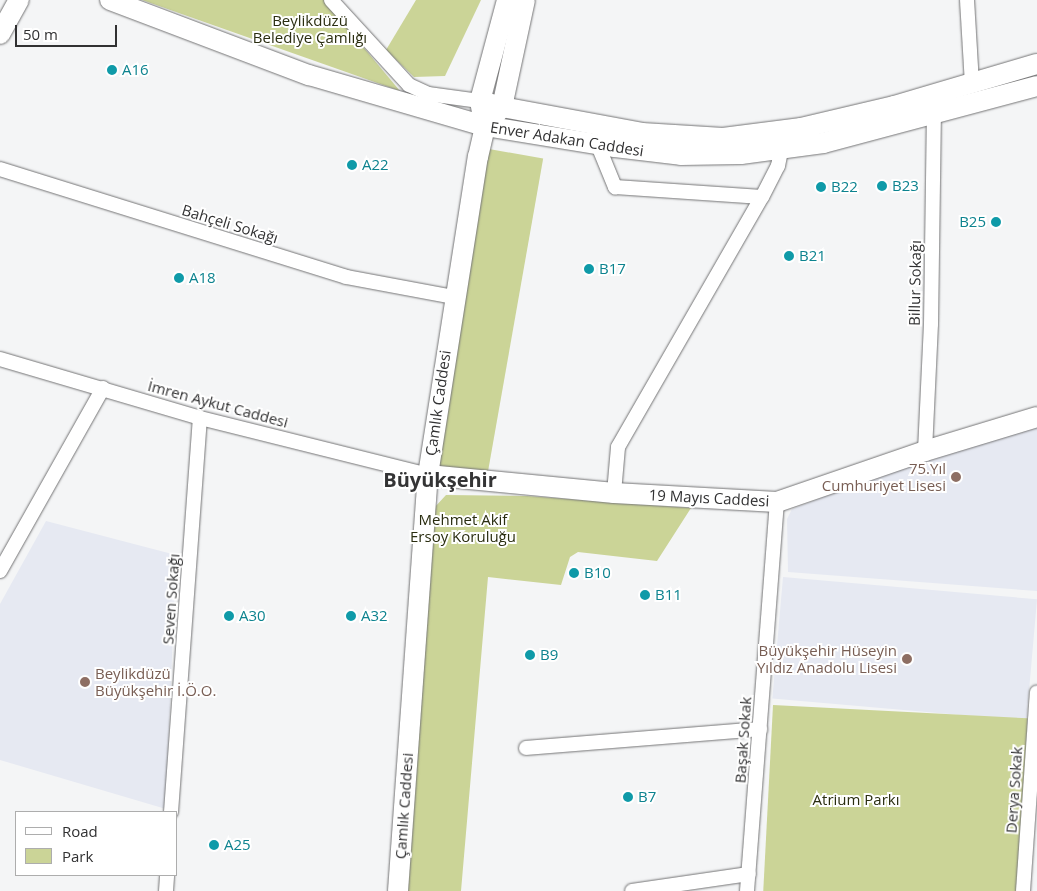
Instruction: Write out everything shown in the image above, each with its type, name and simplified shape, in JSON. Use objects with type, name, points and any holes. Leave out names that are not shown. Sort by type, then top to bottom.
[{"type":"street","points":[[0,34],[19,0]]},
{"type":"street","name":"Enver Adakan Caddesi","points":[[110,0],[308,75],[486,126],[615,147],[705,156],[781,150],[823,143],[934,115],[1037,86]]},
{"type":"street","points":[[331,0],[409,85],[428,94],[480,101]]},
{"type":"street","points":[[486,126],[480,101],[507,0]]},
{"type":"street","points":[[486,126],[502,107],[525,0]]},
{"type":"street","points":[[967,0],[972,84]]},
{"type":"street","name":"Enver Adakan Caddesi","points":[[480,101],[502,107],[642,133],[723,138],[801,128],[894,106],[1037,64]]},
{"type":"street","name":"Billur Sokağı","points":[[925,452],[931,324],[934,115]]},
{"type":"street","name":"Çamlık Caddesi","points":[[398,891],[428,475],[454,297],[478,158],[486,126]]},
{"type":"street","points":[[597,143],[615,187],[762,197]]},
{"type":"street","points":[[614,493],[618,447],[762,197],[778,166],[781,150]]},
{"type":"street","name":"Bahçeli Sokağı","points":[[0,169],[346,277],[454,297]]},
{"type":"street","name":"İmren Aykut Caddesi","points":[[0,359],[200,418],[428,475]]},
{"type":"street","points":[[0,571],[103,388]]},
{"type":"street","name":"19 Mayıs Caddesi","points":[[428,475],[614,493],[777,502],[925,452],[1037,417]]},
{"type":"street","name":"Seven Sokağı","points":[[171,811],[200,418]]},
{"type":"street","name":"Başak Sokak","points":[[747,891],[777,502]]},
{"type":"street","name":"Derya Sokak","points":[[1023,891],[1037,692]]},
{"type":"street","points":[[526,748],[760,729]]},
{"type":"street","points":[[632,891],[749,874]]},
{"type":"street","points":[[166,891],[167,876]]},
{"type":"shaded area","name":"75.Yıl Cumhuriyet Lisesi","points":[[1037,427],[1037,591],[788,572],[787,519],[792,509],[957,445]]},
{"type":"shaded area","name":"Beylikdüzü Büyükşehir İ.Ö.O.","points":[[46,521],[176,555],[166,809],[0,760],[0,604]]},
{"type":"shaded area","name":"Büyükşehir Hüseyin Yıldız Anadolu Lisesi","points":[[783,577],[1037,599],[1026,721],[772,699]]},
{"type":"green space","name":"Beylikdüzü Belediye Çamlığı","points":[[142,0],[324,0],[400,91]]},
{"type":"green space","points":[[416,0],[481,0],[445,76],[414,77],[386,50]]},
{"type":"green space","name":"Mehmet Akif Ersoy Koruluğu","points":[[489,149],[543,159],[487,475],[433,465]]},
{"type":"green space","name":"Mehmet Akif Ersoy Koruluğu","points":[[446,495],[527,496],[691,508],[657,561],[578,552],[570,557],[561,585],[488,577],[461,891],[407,891],[434,508]]},
{"type":"green space","name":"Atrium Parkı","points":[[773,705],[1028,718],[1019,891],[763,891]]},
{"type":"place","name":"A16","points":[[112,70]]},
{"type":"place","name":"A22","points":[[352,165]]},
{"type":"place","name":"B23","points":[[882,186]]},
{"type":"place","name":"B22","points":[[821,187]]},
{"type":"place","name":"B25","points":[[996,222]]},
{"type":"place","name":"B21","points":[[789,256]]},
{"type":"place","name":"B17","points":[[589,269]]},
{"type":"place","name":"A18","points":[[179,278]]},
{"type":"place","name":"75.Yıl Cumhuriyet Lisesi","points":[[956,477]]},
{"type":"place","name":"B10","points":[[574,573]]},
{"type":"place","name":"B11","points":[[645,595]]},
{"type":"place","name":"A30","points":[[229,616]]},
{"type":"place","name":"A32","points":[[351,616]]},
{"type":"place","name":"B9","points":[[530,655]]},
{"type":"place","name":"Büyükşehir Hüseyin Yıldız Anadolu Lisesi","points":[[907,659]]},
{"type":"place","name":"Beylikdüzü Büyükşehir İ.Ö.O.","points":[[85,682]]},
{"type":"place","name":"B7","points":[[628,797]]},
{"type":"place","name":"A25","points":[[214,845]]},
{"type":"district","name":"Büyükşehir","points":[[440,479]]}]
